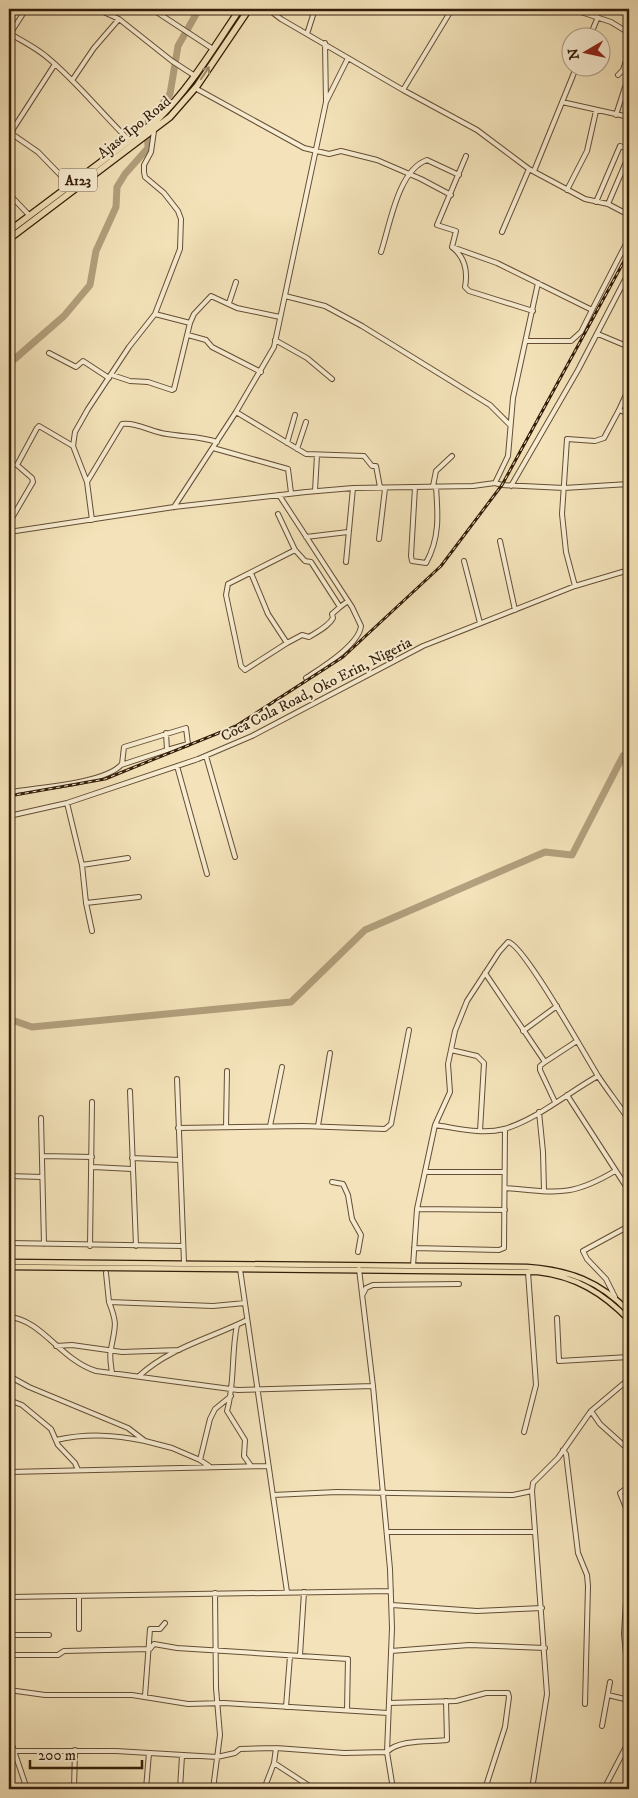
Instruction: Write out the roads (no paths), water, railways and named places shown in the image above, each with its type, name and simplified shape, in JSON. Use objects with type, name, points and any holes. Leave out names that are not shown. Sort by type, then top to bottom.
[{"type":"highway","name":"Ajase Ipo Road","points":[[9,231],[29,215],[57,199],[142,140],[195,76],[240,9]]},
{"type":"highway","name":"Ajase Ipo Road","points":[[9,239],[70,186],[130,141],[170,117],[195,88],[249,9]]},
{"type":"main road","points":[[9,1262],[184,1263],[550,1274],[575,1280],[600,1294],[629,1320]]},
{"type":"main road","points":[[9,1267],[240,1269],[413,1266],[527,1267],[554,1270],[584,1279],[618,1301],[629,1312]]},
{"type":"street","points":[[26,9],[10,33],[47,56],[72,79],[102,114],[130,141]]},
{"type":"street","points":[[99,9],[119,19],[172,62],[195,76]]},
{"type":"street","points":[[152,9],[213,49]]},
{"type":"street","points":[[268,9],[403,90],[477,130],[529,169],[567,190],[596,202],[608,204],[629,215]]},
{"type":"street","points":[[307,34],[315,9]]},
{"type":"street","points":[[403,90],[452,9]]},
{"type":"street","points":[[572,9],[598,17],[629,33]]},
{"type":"street","points":[[593,28],[598,17]]},
{"type":"street","points":[[72,79],[119,19]]},
{"type":"street","points":[[174,507],[261,372],[275,340],[286,296],[326,102],[325,43]]},
{"type":"street","points":[[618,75],[629,52]]},
{"type":"street","points":[[326,102],[348,58]]},
{"type":"street","points":[[55,64],[12,129],[12,134],[38,152],[70,186]]},
{"type":"street","points":[[534,171],[572,78]]},
{"type":"street","points":[[616,114],[624,87]]},
{"type":"street","points":[[195,88],[304,148],[329,154],[341,150],[409,173],[451,196]]},
{"type":"street","points":[[562,102],[629,117]]},
{"type":"street","points":[[567,190],[587,152],[596,111]]},
{"type":"street","points":[[92,520],[87,482],[73,446],[74,432],[129,347],[156,314],[180,249],[181,219],[174,205],[146,177],[144,172],[144,165],[151,152],[151,130]]},
{"type":"street","points":[[596,202],[620,146],[629,149]]},
{"type":"street","points":[[608,204],[629,155]]},
{"type":"street","points":[[452,247],[456,231],[438,226],[437,222],[451,196],[466,156]]},
{"type":"street","points":[[381,252],[399,194],[409,173],[428,160],[459,175]]},
{"type":"street","points":[[502,232],[529,169]]},
{"type":"street","points":[[9,194],[29,215]]},
{"type":"street","points":[[527,341],[571,341],[581,332],[629,238]]},
{"type":"street","points":[[452,247],[475,254],[592,310]]},
{"type":"street","points":[[452,247],[461,254],[468,274],[465,287],[469,292],[534,311]]},
{"type":"street","points":[[511,486],[598,334],[629,272]]},
{"type":"street","points":[[228,303],[236,282]]},
{"type":"street","points":[[495,483],[508,456],[510,414],[534,311],[538,283]]},
{"type":"street","points":[[622,286],[629,289]]},
{"type":"street","points":[[49,353],[76,367],[83,361],[111,376],[130,381],[148,382],[172,390],[190,323],[194,314],[211,296],[237,308],[280,317]]},
{"type":"street","points":[[286,296],[325,306],[349,319],[490,406],[510,425]]},
{"type":"street","points":[[156,314],[190,323]]},
{"type":"street","points":[[598,334],[629,348]]},
{"type":"street","points":[[188,335],[206,340],[212,347],[261,372]]},
{"type":"street","points":[[275,340],[306,358],[332,379]]},
{"type":"street","points":[[575,586],[564,538],[562,495],[567,439],[596,441],[604,438],[629,388]]},
{"type":"street","points":[[619,410],[629,414]]},
{"type":"street","points":[[236,412],[306,454],[364,456],[372,466],[376,466],[380,487]]},
{"type":"street","points":[[502,416],[510,414]]},
{"type":"street","points":[[287,443],[295,415]]},
{"type":"street","points":[[297,449],[306,422]]},
{"type":"street","points":[[87,482],[122,424],[129,423],[165,434],[206,438],[217,442]]},
{"type":"street","points":[[9,522],[33,482],[32,478],[17,465],[37,428],[39,426],[46,428],[73,446]]},
{"type":"street","points":[[213,448],[288,469],[291,493]]},
{"type":"street","points":[[314,491],[316,454]]},
{"type":"street","points":[[415,487],[411,556],[412,561],[426,563],[435,547],[438,520],[435,486],[436,471],[452,456]]},
{"type":"street","points":[[9,532],[174,507],[314,491],[495,483],[511,486],[564,488],[629,484]]},
{"type":"street","points":[[346,562],[353,488]]},
{"type":"street","points":[[379,539],[385,489]]},
{"type":"street","points":[[280,495],[348,601],[361,626],[359,633],[332,661],[306,678]]},
{"type":"street","points":[[278,514],[295,550],[305,561],[311,562],[340,607]]},
{"type":"street","points":[[306,537],[348,532]]},
{"type":"street","points":[[500,541],[515,610]]},
{"type":"street","points":[[295,550],[228,584],[225,590],[242,669],[248,669],[302,635],[310,637],[332,622],[332,614],[348,601]]},
{"type":"street","points":[[464,561],[480,623]]},
{"type":"street","name":"Coca Cola Road, Oko Erin, Nigeria","points":[[9,816],[67,803],[206,756],[265,729],[423,646],[575,586],[629,570]]},
{"type":"street","points":[[251,573],[268,614],[287,643]]},
{"type":"street","points":[[9,792],[69,785],[119,767],[123,764],[182,747],[189,741],[186,728],[124,747],[122,762],[119,767]]},
{"type":"street","points":[[166,733],[167,750]]},
{"type":"street","points":[[206,756],[235,857]]},
{"type":"street","points":[[177,766],[206,874]]},
{"type":"street","points":[[67,803],[82,865],[86,903],[92,931]]},
{"type":"street","points":[[82,865],[128,858]]},
{"type":"street","points":[[86,903],[139,897]]},
{"type":"street","points":[[413,1266],[417,1209],[424,1172],[435,1125],[450,1092],[448,1064],[463,1010],[499,952],[511,942],[557,1006],[598,1076],[629,1120]]},
{"type":"street","points":[[485,973],[545,1062]]},
{"type":"street","points":[[523,1031],[557,1006]]},
{"type":"street","points":[[178,1128],[318,1126],[389,1128],[409,1030]]},
{"type":"street","points":[[555,1102],[540,1070],[540,1066],[577,1041]]},
{"type":"street","points":[[451,1050],[477,1056],[484,1063],[480,1131]]},
{"type":"street","points":[[318,1126],[330,1053]]},
{"type":"street","points":[[270,1126],[282,1067]]},
{"type":"street","points":[[226,1127],[227,1071]]},
{"type":"street","points":[[435,1125],[480,1131],[505,1129],[539,1112],[598,1076]]},
{"type":"street","points":[[177,1079],[184,1263]]},
{"type":"street","points":[[130,1091],[136,1246]]},
{"type":"street","points":[[566,1095],[629,1191]]},
{"type":"street","points":[[90,1246],[93,1167],[92,1102]]},
{"type":"street","points":[[539,1112],[544,1191]]},
{"type":"street","points":[[41,1118],[44,1244]]},
{"type":"street","points":[[414,1248],[502,1250],[505,1210],[505,1129]]},
{"type":"street","points":[[42,1156],[92,1157]]},
{"type":"street","points":[[132,1158],[180,1160]]},
{"type":"street","points":[[93,1167],[132,1169]]},
{"type":"street","points":[[505,1188],[570,1192],[591,1186],[615,1171]]},
{"type":"street","points":[[424,1172],[504,1172]]},
{"type":"street","points":[[9,1176],[42,1176]]},
{"type":"street","points":[[332,1182],[343,1184],[346,1190],[352,1219],[361,1235],[358,1252]]},
{"type":"street","points":[[417,1209],[505,1210]]},
{"type":"street","points":[[618,1301],[606,1279],[587,1259],[583,1251],[629,1226]]},
{"type":"street","points":[[9,1244],[183,1246]]},
{"type":"street","points":[[359,1267],[373,1386],[392,1605],[387,1752],[393,1789]]},
{"type":"street","points":[[240,1269],[256,1390],[287,1592]]},
{"type":"street","points":[[524,1432],[536,1380],[528,1272]]},
{"type":"street","points":[[106,1273],[109,1302],[115,1319],[116,1334],[110,1350],[112,1373]]},
{"type":"street","points":[[363,1294],[366,1288],[373,1286],[459,1284]]},
{"type":"street","points":[[109,1302],[213,1306],[245,1304]]},
{"type":"street","points":[[9,1317],[21,1318],[30,1322],[56,1346],[86,1368],[112,1373],[139,1376],[163,1382],[233,1390],[373,1386]]},
{"type":"street","points":[[557,1318],[559,1361],[629,1357]]},
{"type":"street","points":[[139,1376],[152,1364],[179,1350],[247,1320]]},
{"type":"street","points":[[237,1325],[233,1342],[233,1390],[227,1411],[245,1440],[244,1456],[251,1466]]},
{"type":"street","points":[[56,1346],[72,1345],[122,1352],[179,1350]]},
{"type":"street","points":[[9,1376],[29,1387],[128,1428],[145,1442]]},
{"type":"street","points":[[532,1789],[547,1694],[532,1491],[536,1479],[563,1450],[591,1411],[629,1379]]},
{"type":"street","points":[[626,1383],[629,1387]]},
{"type":"street","points":[[200,1460],[210,1419],[215,1409],[231,1396]]},
{"type":"street","points":[[9,1400],[22,1405],[51,1429],[56,1440],[78,1470]]},
{"type":"street","points":[[591,1411],[600,1424],[629,1450]]},
{"type":"street","points":[[56,1440],[76,1436],[105,1434],[172,1448],[209,1466]]},
{"type":"street","points":[[563,1450],[566,1454],[578,1553],[587,1575],[588,1586],[585,1704]]},
{"type":"street","points":[[9,1472],[268,1466]]},
{"type":"street","points":[[629,1486],[620,1493],[629,1515]]},
{"type":"street","points":[[273,1495],[382,1492],[496,1495],[532,1491]]},
{"type":"street","points":[[387,1532],[535,1532]]},
{"type":"street","points":[[626,1654],[624,1634],[629,1553]]},
{"type":"street","points":[[9,1590],[9,1596],[79,1597],[101,1594],[391,1591]]},
{"type":"street","points":[[300,1655],[304,1592]]},
{"type":"street","points":[[213,1789],[220,1735],[217,1704],[215,1593]]},
{"type":"street","points":[[79,1597],[79,1629]]},
{"type":"street","points":[[392,1605],[477,1611],[542,1608]]},
{"type":"street","points":[[145,1696],[150,1629],[160,1629],[165,1623]]},
{"type":"street","points":[[9,1635],[49,1635]]},
{"type":"street","points":[[150,1649],[154,1644],[177,1648],[216,1649],[349,1660],[347,1710]]},
{"type":"street","points":[[391,1651],[469,1645],[545,1648]]},
{"type":"street","points":[[9,1655],[58,1656],[64,1650],[150,1649]]},
{"type":"street","points":[[286,1707],[290,1656]]},
{"type":"street","points":[[602,1726],[610,1682]]},
{"type":"street","points":[[9,1690],[45,1695],[100,1694],[145,1696],[188,1704],[388,1713]]},
{"type":"street","points":[[389,1703],[462,1700],[486,1693],[509,1695],[505,1727],[486,1789]]},
{"type":"street","points":[[608,1695],[629,1700]]},
{"type":"street","points":[[13,1751],[75,1750],[217,1757],[235,1753],[240,1749],[276,1748],[344,1753],[387,1752],[411,1743],[447,1740],[446,1701]]},
{"type":"street","points":[[9,1736],[27,1789]]},
{"type":"street","points":[[604,1789],[629,1741]]},
{"type":"street","points":[[264,1789],[274,1763],[276,1748]]},
{"type":"street","points":[[74,1789],[75,1750]]},
{"type":"street","points":[[146,1789],[149,1753]]},
{"type":"street","points":[[180,1789],[182,1756]]},
{"type":"street","points":[[274,1763],[314,1789]]},
{"type":"waterway","points":[[9,402],[11,396],[10,363],[64,316],[90,285],[96,251],[116,207],[117,187],[125,174],[148,148],[147,124],[170,94],[178,46],[199,9]]},
{"type":"waterway","points":[[9,1019],[32,1027],[291,1002],[365,930],[545,852],[572,855],[623,756],[629,752]]},
{"type":"railway","points":[[9,796],[105,779],[236,726],[343,657],[441,566],[502,485],[629,252]]}]
